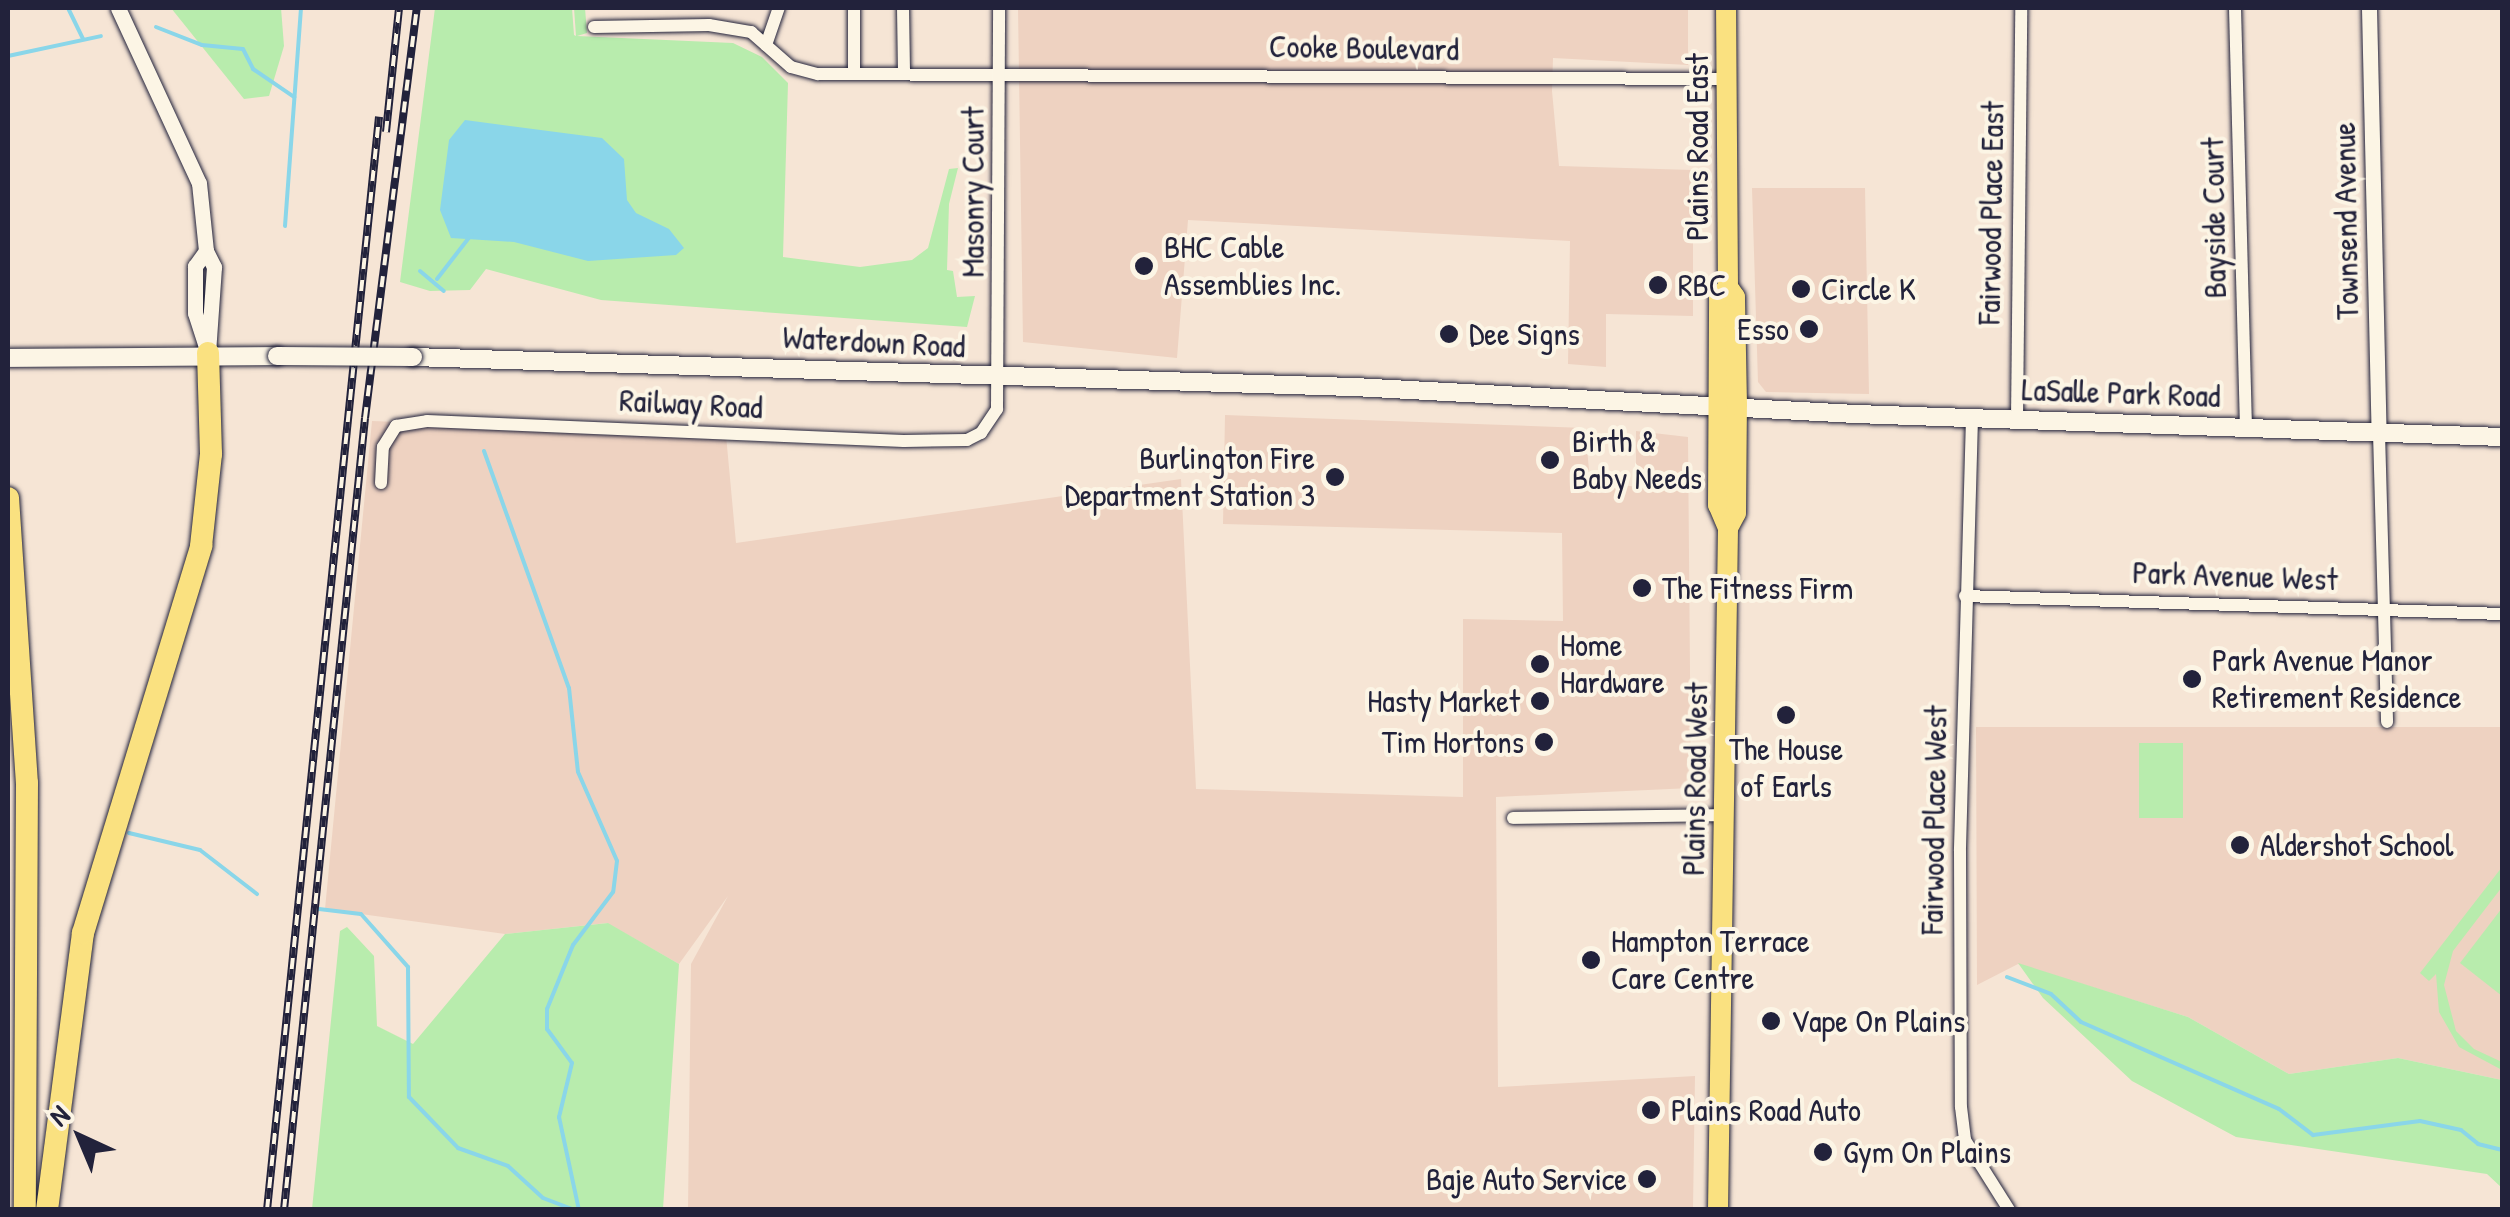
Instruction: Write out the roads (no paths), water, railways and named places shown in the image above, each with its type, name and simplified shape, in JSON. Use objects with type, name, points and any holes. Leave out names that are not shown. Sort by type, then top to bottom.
[{"type":"highway","points":[[47,1210],[83,933],[200,546],[210,454],[208,353]]},
{"type":"highway","points":[[8,498],[27,783],[25,1210]]},
{"type":"main road","name":"Plains Road East","points":[[1726,8],[1728,286],[1735,297],[1728,404]]},
{"type":"main road","name":"Waterdown Road","points":[[8,358],[208,353],[414,357],[1728,404]]},
{"type":"main road","name":"LaSalle Park Road","points":[[1728,404],[1972,418],[2502,437]]},
{"type":"main road","name":"Plains Road West","points":[[1718,1210],[1728,528],[1736,513],[1728,404]]},
{"type":"street","points":[[118,8],[194,166],[206,251],[214,267],[216,312],[208,353]]},
{"type":"street","points":[[708,8],[709,25]]},
{"type":"street","points":[[766,45],[779,8]]},
{"type":"street","points":[[854,8],[854,74]]},
{"type":"street","points":[[904,8],[904,73]]},
{"type":"street","name":"Masonry Court","points":[[998,377],[999,8]]},
{"type":"street","name":"Fairwood Place East","points":[[2017,419],[2021,8]]},
{"type":"street","name":"Bayside Court","points":[[2235,8],[2246,428]]},
{"type":"street","name":"Townsend Avenue","points":[[2368,8],[2379,433]]},
{"type":"street","name":"Cooke Boulevard","points":[[594,26],[709,25],[752,32],[791,66],[854,74],[1001,71],[1726,79]]},
{"type":"street","name":"Railway Road","points":[[381,483],[383,447],[396,426],[427,420],[967,440],[992,422],[998,377]]},
{"type":"street","name":"Fairwood Place West","points":[[1972,418],[1965,596],[1960,1107],[1964,1140],[2009,1210]]},
{"type":"street","points":[[2379,433],[2387,722]]},
{"type":"street","name":"Park Avenue West","points":[[1965,596],[2502,614]]},
{"type":"street","points":[[1513,818],[1725,815]]},
{"type":"water","points":[[465,120],[602,138],[624,159],[627,200],[636,213],[669,229],[684,248],[676,255],[588,261],[514,242],[451,238],[440,210],[449,140]]},
{"type":"waterway","points":[[68,8],[83,39]]},
{"type":"waterway","points":[[285,226],[301,8]]},
{"type":"waterway","points":[[156,27],[202,45],[243,49],[253,69],[294,97]]},
{"type":"waterway","points":[[8,56],[101,36]]},
{"type":"waterway","points":[[437,279],[471,235]]},
{"type":"waterway","points":[[420,271],[444,291]]},
{"type":"waterway","points":[[484,451],[569,688],[578,772],[617,861],[613,892],[573,945],[547,1009],[547,1029],[572,1063],[559,1117],[579,1210]]},
{"type":"waterway","points":[[129,833],[200,850],[257,894]]},
{"type":"waterway","points":[[319,909],[361,914],[408,967],[409,1097],[458,1148],[508,1166],[543,1198],[575,1210]]},
{"type":"waterway","points":[[2007,977],[2051,994],[2081,1022],[2279,1109],[2313,1135],[2420,1121],[2461,1130],[2478,1144],[2502,1150]]},
{"type":"railway","points":[[386,132],[399,8]]},
{"type":"railway","points":[[284,1210],[365,418],[417,8]]},
{"type":"railway","points":[[267,1210],[379,117]]},
{"type":"place","name":"BHC Cable Assemblies Inc.","points":[[1144,266]]},
{"type":"place","name":"RBC","points":[[1658,285]]},
{"type":"place","name":"Circle K","points":[[1801,289]]},
{"type":"place","name":"Esso","points":[[1809,329]]},
{"type":"place","name":"Dee Signs","points":[[1449,334]]},
{"type":"place","name":"Birth & Baby Needs","points":[[1550,460]]},
{"type":"place","name":"Burlington Fire Department Station 3","points":[[1335,477]]},
{"type":"place","name":"The Fitness Firm","points":[[1642,588]]},
{"type":"place","name":"Home Hardware","points":[[1540,664]]},
{"type":"place","name":"Park Avenue Manor Retirement Residence","points":[[2192,679]]},
{"type":"place","name":"Hasty Market","points":[[1540,701]]},
{"type":"place","name":"The House of Earls","points":[[1786,715]]},
{"type":"place","name":"Tim Hortons","points":[[1544,742]]},
{"type":"place","name":"Aldershot School","points":[[2240,845]]},
{"type":"place","name":"Hampton Terrace Care Centre","points":[[1591,960]]},
{"type":"place","name":"Vape On Plains","points":[[1771,1021]]},
{"type":"place","name":"Plains Road Auto","points":[[1651,1110]]},
{"type":"place","name":"Gym On Plains","points":[[1823,1152]]},
{"type":"place","name":"Baje Auto Service","points":[[1647,1179]]}]
